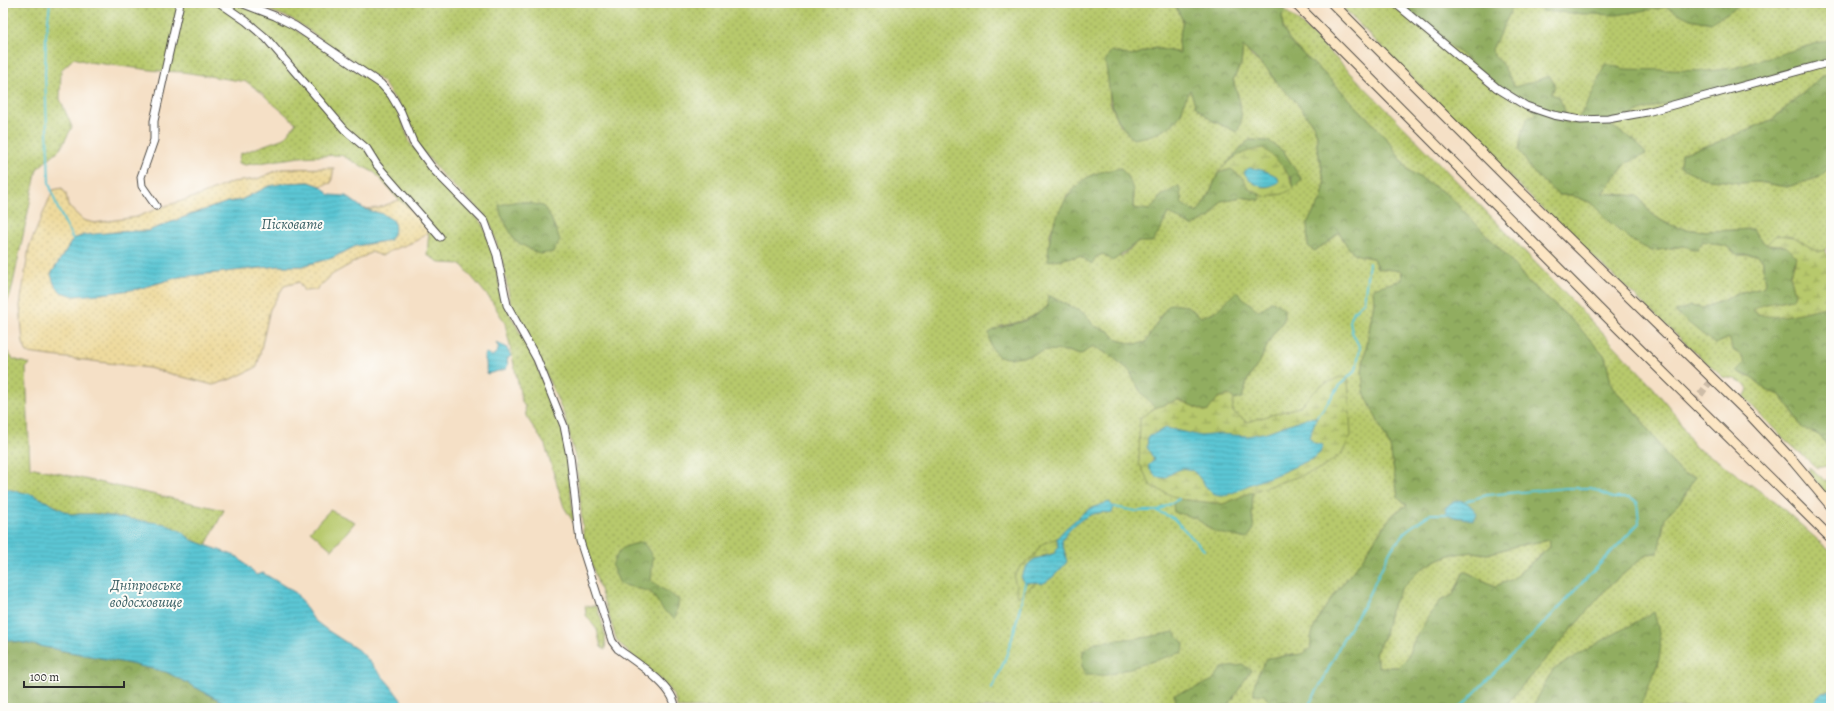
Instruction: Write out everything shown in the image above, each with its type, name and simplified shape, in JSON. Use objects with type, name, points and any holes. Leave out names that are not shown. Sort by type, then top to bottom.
[{"type":"main road","points":[[1295,3],[1619,329],[1831,538]]},
{"type":"main road","points":[[1332,3],[1517,188],[1750,415],[1794,462],[1831,506]]},
{"type":"street","points":[[156,206],[142,186],[141,177],[154,140],[154,121],[180,3]]},
{"type":"street","points":[[220,3],[246,21],[266,38],[340,124],[367,149],[377,165],[440,237]]},
{"type":"street","points":[[241,3],[275,16],[295,26],[318,40],[381,84],[391,95],[401,112],[413,142],[417,148],[433,169],[485,222],[497,255],[507,305],[537,359],[564,426],[570,456],[580,541],[612,641],[618,649],[664,686],[671,694],[675,708]]},
{"type":"street","points":[[1395,3],[1498,88],[1526,106],[1553,115],[1581,120],[1608,119],[1647,112],[1831,62]]},
{"type":"green space","points":[[3,3],[236,3],[287,24],[379,86],[390,97],[401,118],[410,143],[483,224],[494,257],[500,289],[506,306],[533,358],[562,426],[567,454],[574,523],[564,507],[545,445],[526,416],[505,323],[491,300],[461,264],[441,263],[427,255],[429,230],[419,215],[399,200],[375,173],[341,155],[300,157],[245,165],[238,163],[240,154],[284,138],[296,123],[247,82],[183,72],[159,71],[88,62],[74,58],[61,70],[60,99],[72,127],[61,148],[37,169],[11,293],[3,311]]},
{"type":"green space","points":[[249,3],[1174,3],[1183,21],[1179,39],[1180,53],[1155,48],[1131,56],[1109,84],[1110,103],[1121,127],[1181,114],[1185,97],[1190,89],[1196,107],[1211,120],[1237,132],[1240,102],[1233,80],[1241,64],[1243,46],[1251,56],[1268,70],[1277,83],[1297,103],[1314,126],[1317,135],[1317,146],[1325,184],[1321,200],[1307,223],[1327,243],[1339,232],[1352,251],[1360,255],[1373,258],[1377,268],[1401,270],[1402,280],[1373,289],[1374,302],[1362,371],[1364,392],[1390,447],[1398,497],[1407,505],[1394,514],[1386,523],[1362,559],[1338,589],[1321,614],[1315,626],[1312,638],[1312,648],[1302,654],[1268,658],[1264,695],[1295,700],[1292,708],[677,708],[676,700],[663,683],[617,641],[584,541],[576,461],[565,417],[539,358],[511,306],[503,264],[491,225],[481,212],[445,178],[414,141],[408,118],[383,82],[292,19]],"holes":[[[1249,140],[1269,141],[1284,152],[1302,180],[1294,188],[1266,197],[1259,193],[1260,200],[1241,197],[1221,201],[1211,217],[1168,213],[1160,231],[1137,242],[1122,256],[1103,254],[1096,256],[1092,263],[1080,256],[1048,261],[1050,233],[1067,196],[1089,176],[1134,195],[1133,208],[1150,210],[1161,196],[1181,204],[1197,213],[1209,195],[1218,173]],[[1236,293],[1259,312],[1284,320],[1273,334],[1259,363],[1248,379],[1242,397],[1178,400],[1140,391],[1129,370],[1110,355],[1093,346],[1080,355],[1068,351],[1046,350],[1028,356],[1011,358],[1000,326],[1026,319],[1037,314],[1048,306],[1048,295],[1085,314],[1094,326],[1109,331],[1117,340],[1133,344],[1145,343],[1155,330],[1160,316],[1187,306],[1201,317],[1216,311]]]},
{"type":"green space","points":[[1174,3],[1276,3],[1286,11],[1282,15],[1283,29],[1292,44],[1328,77],[1377,128],[1390,143],[1408,170],[1448,195],[1508,257],[1528,282],[1574,322],[1605,356],[1612,387],[1636,412],[1668,458],[1684,475],[1696,476],[1680,502],[1665,517],[1658,553],[1647,554],[1608,587],[1503,708],[1292,708],[1295,700],[1272,704],[1264,695],[1254,694],[1258,675],[1268,658],[1302,654],[1311,648],[1311,638],[1315,626],[1329,602],[1356,568],[1390,518],[1407,505],[1398,497],[1390,447],[1364,392],[1362,371],[1374,302],[1373,288],[1402,280],[1402,271],[1377,268],[1373,258],[1360,255],[1352,251],[1339,232],[1327,243],[1314,251],[1308,246],[1307,223],[1321,200],[1325,184],[1317,146],[1317,135],[1314,126],[1297,103],[1277,83],[1268,70],[1243,47],[1241,64],[1233,80],[1241,113],[1240,126],[1237,132],[1211,120],[1196,107],[1190,90],[1181,113],[1173,124],[1160,132],[1133,139],[1118,120],[1114,111],[1105,60],[1111,51],[1131,56],[1155,48],[1180,53],[1179,39],[1183,21]],"holes":[[[1549,540],[1550,547],[1511,580],[1495,586],[1464,571],[1453,595],[1440,601],[1430,614],[1414,641],[1407,658],[1398,667],[1379,667],[1375,654],[1385,634],[1390,611],[1401,589],[1420,570],[1439,559],[1450,555],[1473,552],[1487,554],[1516,546]]]},
{"type":"green space","points":[[1338,3],[1831,3],[1831,72],[1825,74],[1773,119],[1721,141],[1681,154],[1680,166],[1703,178],[1739,183],[1759,182],[1787,187],[1820,177],[1831,166],[1831,242],[1825,250],[1818,252],[1776,235],[1766,245],[1759,239],[1753,229],[1712,231],[1685,229],[1660,220],[1649,211],[1638,196],[1602,193],[1627,163],[1558,195],[1571,195],[1592,203],[1607,220],[1652,251],[1684,246],[1697,250],[1703,241],[1726,246],[1738,255],[1757,255],[1763,260],[1766,282],[1763,287],[1737,293],[1703,308],[1690,306],[1697,329],[1715,344],[1729,338],[1745,363],[1737,371],[1753,378],[1768,391],[1780,395],[1793,412],[1802,428],[1819,435],[1825,442],[1831,454],[1831,465],[1817,468],[1781,436],[1744,397],[1748,390],[1746,386],[1735,379],[1723,377],[1701,358],[1535,202]]},
{"type":"green space","points":[[1399,3],[1513,3],[1508,17],[1491,51],[1504,67],[1515,87],[1550,76],[1555,86],[1551,94],[1559,97],[1565,112],[1564,122],[1575,124],[1590,99],[1605,64],[1625,69],[1708,71],[1734,68],[1831,39],[1831,59],[1643,110],[1617,121],[1606,123],[1634,140],[1646,154],[1627,163],[1602,193],[1638,196],[1649,211],[1660,220],[1685,229],[1712,231],[1753,229],[1759,239],[1766,244],[1786,246],[1796,256],[1790,275],[1795,293],[1793,299],[1762,305],[1757,314],[1783,316],[1831,306],[1831,454],[1825,442],[1819,435],[1802,428],[1793,412],[1780,395],[1768,391],[1753,378],[1736,371],[1745,363],[1742,356],[1733,349],[1729,338],[1715,344],[1675,312],[1690,306],[1703,308],[1737,293],[1763,287],[1766,282],[1763,260],[1757,255],[1738,255],[1726,246],[1703,241],[1697,250],[1684,246],[1652,251],[1634,242],[1607,220],[1592,203],[1571,195],[1558,195],[1532,171],[1519,150],[1521,136],[1528,117],[1538,114],[1524,102],[1498,85]]},
{"type":"green space","points":[[1541,3],[1743,3],[1711,23],[1690,19],[1666,7],[1617,15],[1585,14],[1541,11]]},
{"type":"green space","points":[[1286,11],[1309,31],[1393,116],[1647,380],[1674,413],[1695,447],[1718,461],[1779,505],[1831,552],[1831,689],[1822,693],[1807,708],[1503,708],[1608,587],[1647,554],[1662,536],[1665,517],[1682,500],[1695,476],[1684,475],[1668,458],[1636,412],[1612,387],[1605,356],[1574,322],[1528,282],[1508,257],[1448,195],[1408,170],[1390,143],[1377,128],[1328,77],[1292,44],[1283,29],[1282,15]]},
{"type":"green space","points":[[1831,72],[1831,166],[1820,177],[1787,187],[1759,182],[1739,183],[1703,178],[1680,167],[1681,154],[1721,141],[1773,119],[1825,74]]},
{"type":"green space","points":[[1249,140],[1269,141],[1284,152],[1302,180],[1294,188],[1291,177],[1226,164]]},
{"type":"green space","points":[[1263,148],[1282,166],[1289,176],[1294,188],[1283,194],[1266,197],[1249,189],[1244,179],[1231,169],[1218,173],[1238,156]]},
{"type":"green space","points":[[1121,168],[1132,186],[1133,208],[1150,210],[1161,196],[1179,186],[1182,204],[1197,213],[1209,195],[1218,173],[1231,169],[1244,179],[1249,189],[1259,193],[1260,200],[1241,197],[1221,201],[1211,217],[1192,226],[1168,213],[1160,231],[1152,242],[1137,242],[1113,261],[1103,254],[1096,257],[1092,264],[1080,256],[1048,261],[1050,237],[1063,203],[1070,193],[1091,175]]},
{"type":"green space","points":[[519,201],[543,206],[551,218],[560,240],[553,252],[539,254],[515,241],[501,215],[499,205]]},
{"type":"green space","points":[[1776,235],[1794,237],[1818,252],[1825,250],[1831,260],[1831,306],[1779,316],[1760,314],[1752,310],[1762,305],[1793,299],[1795,293],[1790,275],[1796,256],[1786,246],[1766,245]]},
{"type":"green space","points":[[1236,292],[1259,311],[1273,301],[1284,309],[1284,320],[1273,334],[1259,363],[1248,379],[1242,398],[1234,399],[1229,395],[1219,398],[1207,412],[1178,400],[1155,408],[1140,391],[1129,370],[1110,355],[1093,346],[1080,355],[1068,351],[1046,350],[1028,356],[1011,358],[999,357],[991,347],[989,333],[1002,327],[1029,319],[1048,306],[1048,295],[1085,314],[1094,326],[1109,331],[1117,340],[1133,344],[1145,343],[1170,304],[1187,306],[1201,317],[1216,311]]},
{"type":"green space","points":[[3,346],[13,359],[30,364],[26,368],[30,467],[224,510],[206,545],[192,540],[181,531],[145,522],[95,514],[70,514],[34,495],[3,488]]},
{"type":"green space","points":[[1340,377],[1348,378],[1351,436],[1342,453],[1321,469],[1254,491],[1223,504],[1179,499],[1151,486],[1139,463],[1140,418],[1155,408],[1178,400],[1207,412],[1218,398],[1229,395],[1234,399],[1232,411],[1247,422],[1299,407],[1320,386]]},
{"type":"green space","points":[[1809,467],[1831,485],[1831,494],[1828,492],[1826,494],[1809,472]]},
{"type":"green space","points":[[1253,491],[1252,514],[1254,529],[1247,539],[1215,532],[1195,518],[1174,512],[1173,504],[1179,499],[1223,504]]},
{"type":"green space","points":[[330,510],[355,522],[332,550],[310,531]]},
{"type":"green space","points":[[1057,538],[1058,546],[1056,553],[1042,556],[1025,583],[1037,582],[1018,597],[1014,577],[1020,567],[1032,558],[1042,544]]},
{"type":"green space","points":[[1549,540],[1550,547],[1511,580],[1495,586],[1464,571],[1453,595],[1440,601],[1414,641],[1407,658],[1398,667],[1379,667],[1375,654],[1385,634],[1390,611],[1401,589],[1420,570],[1439,559],[1450,555],[1473,552],[1487,554],[1516,546]]},
{"type":"green space","points":[[643,542],[653,557],[651,581],[679,600],[675,619],[663,610],[651,592],[620,584],[612,566],[617,555],[623,548]]},
{"type":"green space","points":[[585,606],[596,606],[604,628],[605,650],[601,647],[597,630],[586,615]]},
{"type":"green space","points":[[1654,612],[1660,637],[1660,652],[1648,688],[1639,708],[1532,708],[1553,670]]},
{"type":"green space","points":[[1174,632],[1184,644],[1183,652],[1107,675],[1085,675],[1082,665],[1083,651],[1095,642],[1149,637]]},
{"type":"green space","points":[[3,639],[166,672],[227,704],[231,708],[3,708]]},
{"type":"green space","points":[[1243,665],[1251,670],[1227,708],[1180,708],[1177,706],[1174,694],[1193,689],[1213,680],[1222,668]]},
{"type":"sand","points":[[334,168],[331,183],[321,186],[309,182],[286,183],[254,193],[241,200],[228,202],[195,213],[148,231],[114,232],[73,239],[51,274],[74,296],[138,289],[179,277],[278,266],[302,266],[332,258],[356,246],[381,242],[383,214],[364,209],[378,208],[399,200],[419,215],[429,230],[419,239],[382,256],[372,252],[333,274],[316,290],[304,291],[299,282],[284,286],[270,309],[257,367],[234,378],[213,385],[149,368],[27,353],[23,343],[20,306],[29,247],[53,190],[62,188],[66,194],[68,206],[83,220],[94,223],[137,217],[159,208],[201,195],[232,182],[257,179],[281,169]]},
{"type":"water","points":[[1249,168],[1271,173],[1278,177],[1279,182],[1269,186],[1259,186],[1251,181],[1244,172]]},
{"type":"water","name":"Пісковате","points":[[309,182],[321,186],[330,195],[346,196],[364,209],[383,214],[394,221],[395,229],[390,240],[356,246],[332,258],[302,266],[278,266],[179,277],[138,289],[102,294],[74,296],[61,292],[54,284],[51,274],[73,239],[84,235],[148,231],[228,202],[241,200],[269,186],[286,183]]},
{"type":"water","points":[[496,343],[506,347],[511,356],[507,359],[508,364],[506,369],[487,374],[484,357],[486,353],[492,356],[496,353],[499,348]]},
{"type":"water","points":[[1317,417],[1309,437],[1314,443],[1323,445],[1320,453],[1312,459],[1235,492],[1224,495],[1213,493],[1198,476],[1192,471],[1186,469],[1177,471],[1165,478],[1156,477],[1148,466],[1154,460],[1147,447],[1148,437],[1166,428],[1201,436],[1220,434],[1248,436],[1267,432],[1306,418]]},
{"type":"water","name":"Дніпровське водосховище","points":[[3,488],[34,495],[70,514],[95,514],[165,524],[181,531],[192,540],[238,557],[256,575],[263,573],[296,593],[314,620],[361,652],[390,685],[407,708],[231,708],[227,704],[166,672],[3,639]]},
{"type":"water","points":[[1459,500],[1468,503],[1477,514],[1474,520],[1447,514],[1445,508],[1451,503]]},
{"type":"water","points":[[1109,502],[1114,507],[1112,513],[1097,513],[1082,519],[1066,535],[1062,541],[1067,562],[1055,575],[1045,583],[1025,583],[1021,577],[1031,561],[1055,553],[1058,546],[1057,538],[1064,530],[1091,508]]},
{"type":"water","points":[[1831,689],[1831,708],[1807,708],[1822,693]]},
{"type":"waterway","points":[[50,3],[46,36],[45,75],[49,183],[58,209],[73,239]]},
{"type":"waterway","points":[[1317,417],[1341,384],[1356,370],[1360,348],[1352,332],[1350,321],[1354,311],[1364,301],[1369,263]]},
{"type":"waterway","points":[[1460,708],[1507,659],[1526,642],[1639,523],[1637,502],[1629,498],[1612,498],[1591,488],[1566,488],[1487,495],[1466,501]]},
{"type":"waterway","points":[[1114,507],[1136,511],[1157,511],[1179,499]]},
{"type":"waterway","points":[[1157,511],[1173,518],[1204,550]]},
{"type":"waterway","points":[[1307,708],[1323,680],[1344,637],[1362,608],[1390,551],[1407,530],[1430,514],[1447,514]]},
{"type":"waterway","points":[[991,689],[1008,651],[1016,624],[1025,583]]},
{"type":"tunnel","points":[[1694,403],[1712,379]]}]
